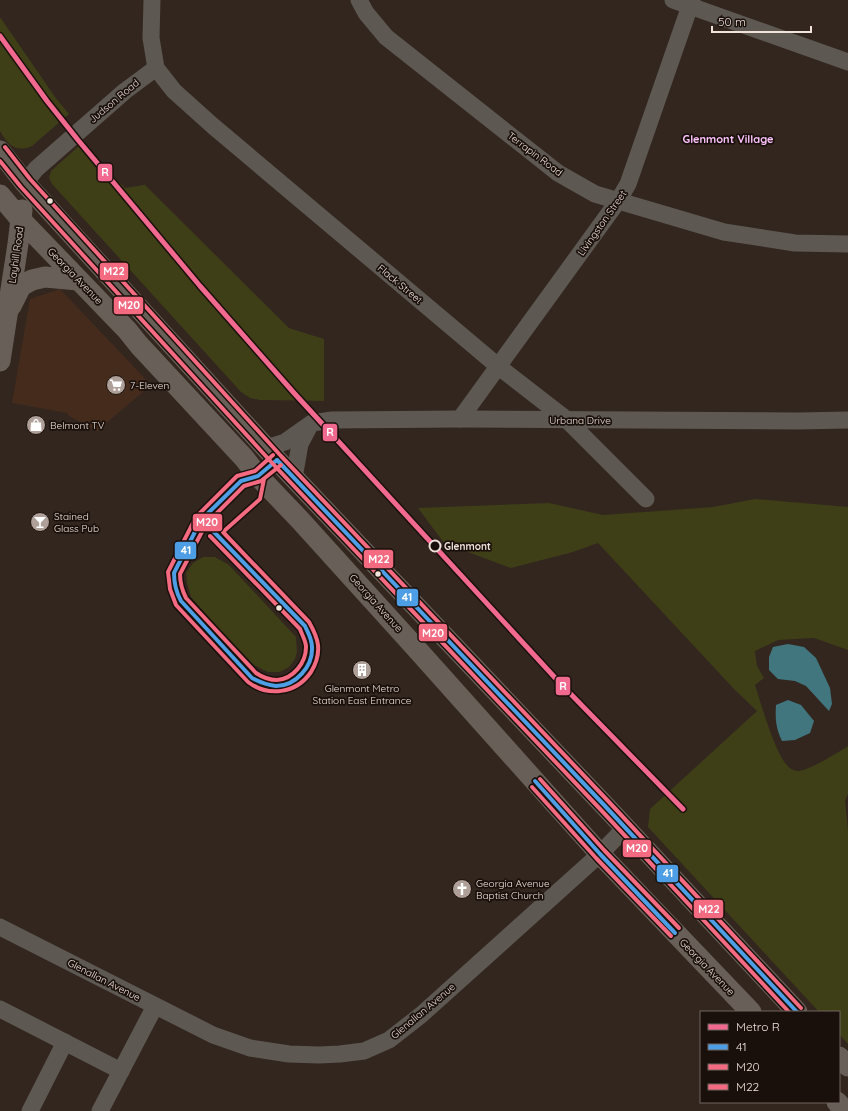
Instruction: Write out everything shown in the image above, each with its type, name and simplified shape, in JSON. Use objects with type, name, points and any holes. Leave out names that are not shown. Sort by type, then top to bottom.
[{"type":"main road","points":[[0,151],[25,183],[266,448],[796,1011]]},
{"type":"main road","points":[[2,201],[25,183]]},
{"type":"main road","name":"Layhill Road","points":[[0,361],[25,183]]},
{"type":"main road","name":"Georgia Avenue","points":[[2,201],[127,330],[478,717],[600,854],[749,1011]]},
{"type":"main road","points":[[7,316],[21,286],[32,280],[45,277],[78,280]]},
{"type":"main road","points":[[840,1058],[848,1066]]},
{"type":"main road","points":[[838,1103],[845,1111]]},
{"type":"street","points":[[152,0],[150,38],[156,68]]},
{"type":"street","name":"Terrapin Road","points":[[359,0],[366,13],[386,38],[558,173],[595,194],[724,232],[795,243],[848,244]]},
{"type":"street","points":[[673,0],[691,3],[848,62]]},
{"type":"street","name":"Livingston Street","points":[[460,419],[618,202],[628,184],[691,3]]},
{"type":"street","name":"Judson Road","points":[[25,183],[36,169],[125,91],[156,68]]},
{"type":"street","name":"Flack Street","points":[[156,68],[174,90],[213,126],[499,367],[566,420],[646,499]]},
{"type":"street","name":"Urbana Drive","points":[[266,448],[285,442],[312,423],[332,420],[848,420]]},
{"type":"street","points":[[294,478],[300,444],[312,423]]},
{"type":"street","name":"Glenallan Avenue","points":[[0,927],[212,1035],[250,1048],[289,1054],[320,1055],[364,1051],[389,1040],[421,1015],[600,854],[625,828]]},
{"type":"street","points":[[100,1111],[155,1006]]},
{"type":"street","points":[[0,1009],[121,1071]]},
{"type":"street","points":[[30,1111],[65,1042]]},
{"type":"shaded area","points":[[0,17],[55,97],[69,114],[32,146],[21,149],[9,144],[0,131]]},
{"type":"shaded area","points":[[81,144],[125,188],[144,184],[289,328],[324,339],[324,401],[260,400],[250,398],[241,392],[52,184],[49,178],[51,171]]},
{"type":"shaded area","points":[[60,289],[151,385],[97,431],[69,416],[67,413],[12,403],[30,299]]},
{"type":"shaded area","points":[[755,499],[848,507],[848,650],[814,638],[778,640],[755,651],[757,666],[764,678],[755,685],[774,742],[779,753],[791,768],[798,771],[809,768],[848,746],[848,794],[845,801],[848,830],[848,1044],[840,1035],[840,1011],[818,1011],[648,827],[650,809],[757,711],[734,689],[598,543],[573,552],[511,568],[444,543],[418,508],[549,503],[603,515],[713,507]]},
{"type":"shaded area","points":[[203,557],[215,557],[229,565],[296,637],[297,652],[295,659],[289,667],[280,672],[268,672],[254,665],[191,597],[186,573],[193,563]]},
{"type":"water","points":[[788,644],[804,647],[816,658],[830,688],[832,704],[829,711],[806,686],[795,681],[778,679],[769,670],[769,657],[773,647]]},
{"type":"water","points":[[788,700],[801,705],[814,721],[810,733],[795,740],[782,741],[776,724],[776,705]]},
{"type":"metro line","name":"R","points":[[0,36],[47,101],[78,140],[200,286],[294,393],[558,681],[683,809]]},
{"type":"transit line","name":"M22","points":[[5,147],[30,179],[281,456],[609,802],[801,1008]]},
{"type":"transit line","name":"M20","points":[[0,161],[21,187],[273,464],[601,810],[788,1011]]},
{"type":"transit line","name":"M22","points":[[264,479],[260,499],[223,532],[309,622],[316,636],[318,656],[311,672],[298,685],[281,691],[264,690],[248,682],[176,605],[170,589],[168,572],[196,517],[237,476],[255,471],[273,455]]},
{"type":"transit line","name":"41","points":[[277,460],[605,806],[796,1011]]},
{"type":"transit line","name":"41","points":[[214,532],[305,626],[310,636],[312,654],[310,661],[302,674],[290,683],[276,686],[269,685],[252,678],[181,601],[174,577],[174,573],[201,520],[241,481],[258,476],[277,460]]},
{"type":"transit line","name":"M20","points":[[210,536],[300,629],[306,647],[304,659],[298,669],[288,677],[274,680],[256,673],[186,598],[183,592],[180,577],[180,574],[206,524],[244,486],[261,481],[281,465]]},
{"type":"transit line","name":"M22","points":[[540,779],[604,850],[679,928]]},
{"type":"transit line","name":"41","points":[[535,781],[600,854],[675,933]]},
{"type":"transit line","name":"M20","points":[[532,787],[596,858],[671,936]]},
{"type":"place","name":"7-Eleven","points":[[116,385]]},
{"type":"place","name":"Belmont TV","points":[[36,425]]},
{"type":"place","name":"Stained Glass Pub","points":[[40,522]]},
{"type":"place","name":"Glenmont","points":[[435,546]]},
{"type":"place","name":"Glenmont Metro Station East Entrance","points":[[362,670]]},
{"type":"place","name":"Georgia Avenue Baptist Church","points":[[462,889]]},
{"type":"district","name":"Glenmont Village","points":[[728,139]]}]
